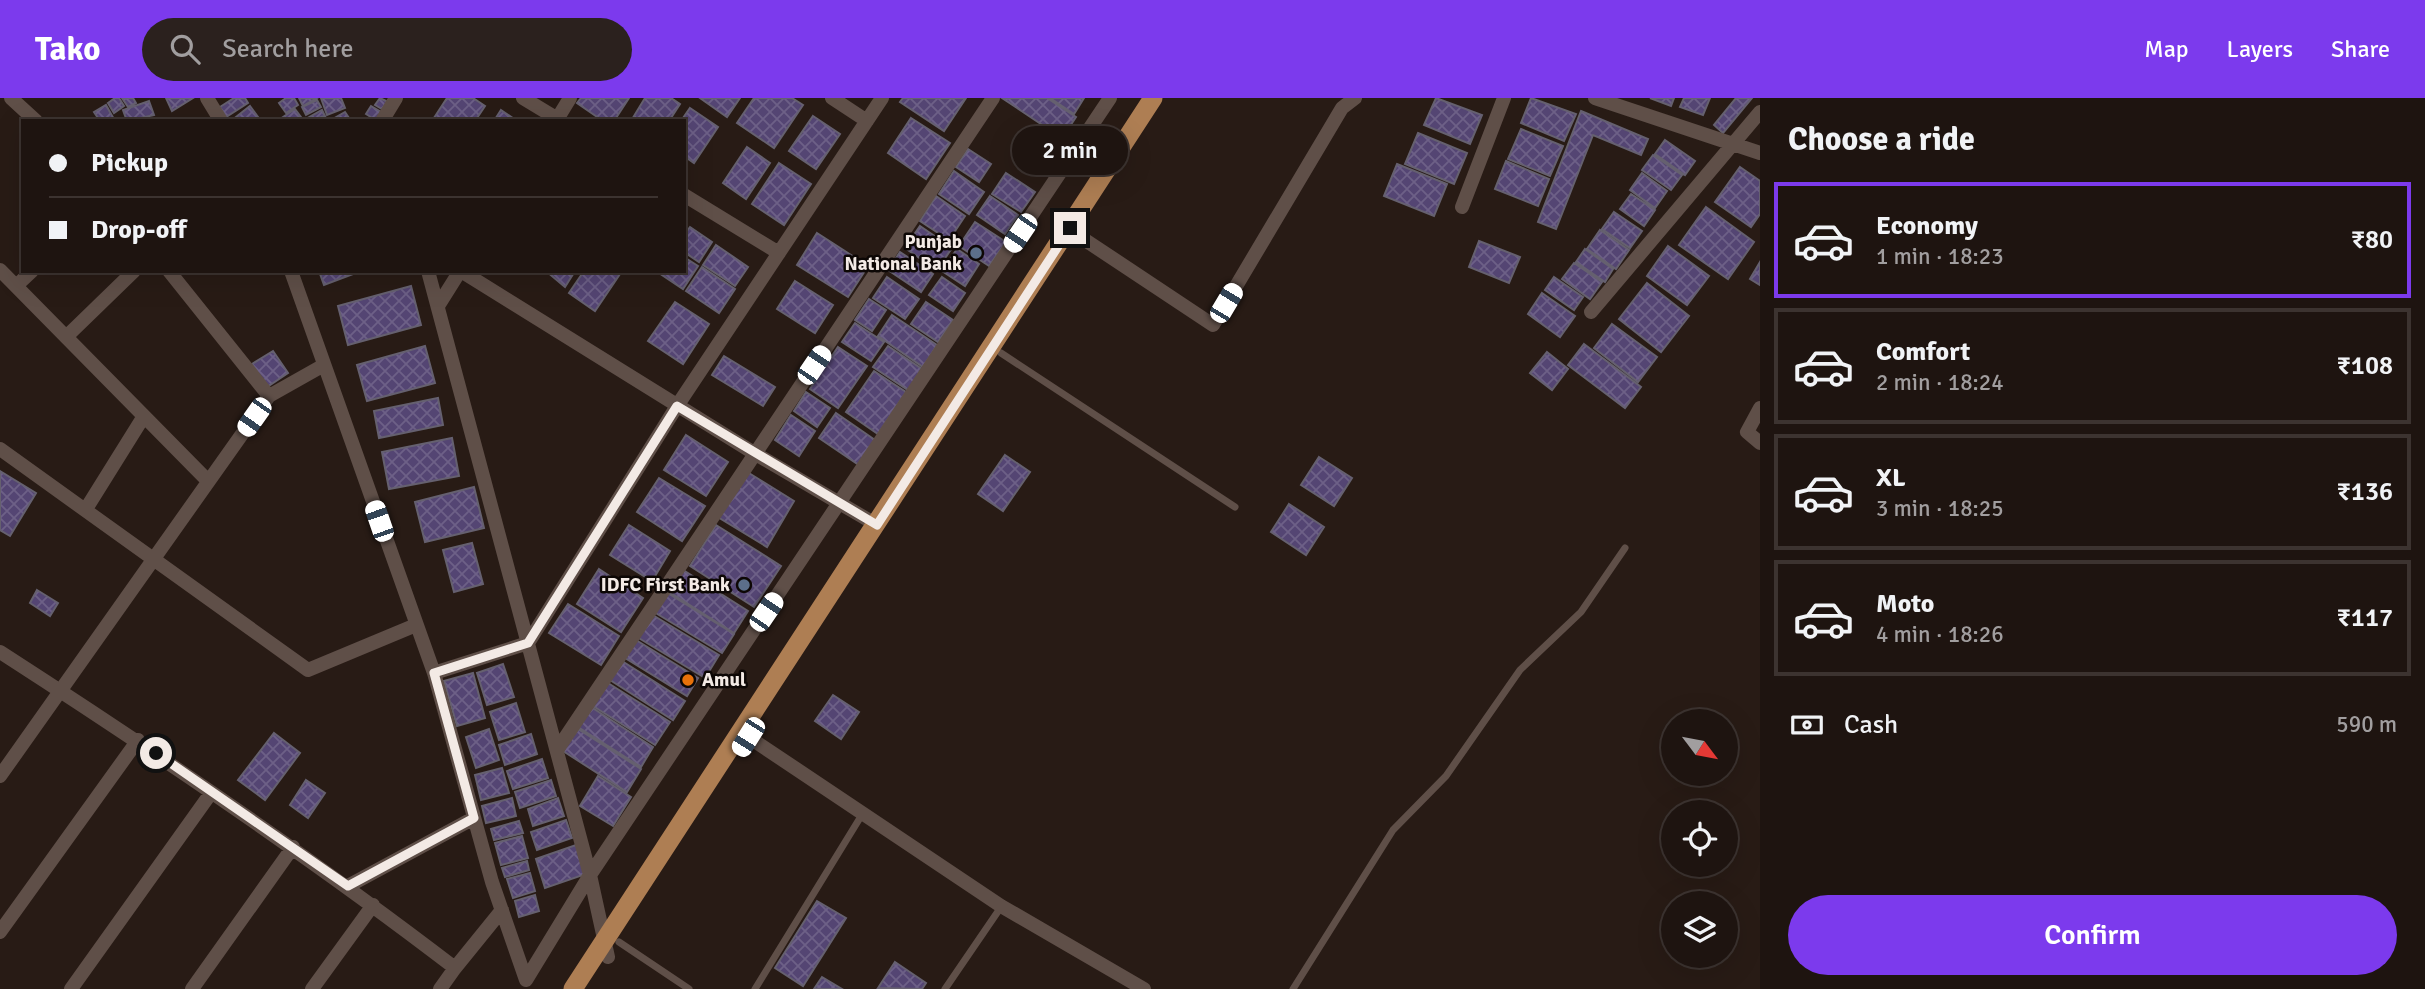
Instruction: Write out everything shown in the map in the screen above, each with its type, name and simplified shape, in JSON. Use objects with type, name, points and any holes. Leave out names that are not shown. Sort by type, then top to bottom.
[{"type":"main road","points":[[587,989],[610,947],[877,525],[1153,98]]},
{"type":"main road","points":[[745,734],[1079,236],[1164,98]]},
{"type":"main road","points":[[573,989],[610,947]]},
{"type":"street","points":[[10,98],[34,119]]},
{"type":"street","points":[[208,98],[220,119]]},
{"type":"street","points":[[383,119],[396,98]]},
{"type":"street","points":[[523,98],[556,119]]},
{"type":"street","points":[[559,119],[570,98]]},
{"type":"street","points":[[832,98],[867,121]]},
{"type":"street","points":[[434,673],[528,643],[677,406],[882,98]]},
{"type":"street","points":[[557,750],[993,98]]},
{"type":"street","points":[[292,273],[434,673],[474,818],[526,979],[590,875],[1110,98]]},
{"type":"street","points":[[1079,236],[1213,325],[1342,108],[1354,98]]},
{"type":"street","points":[[1462,207],[1504,98]]},
{"type":"street","points":[[1595,98],[1760,153]]},
{"type":"street","points":[[1591,312],[1760,112]]},
{"type":"street","points":[[686,196],[779,253]]},
{"type":"street","points":[[0,270],[208,481]]},
{"type":"street","points":[[16,286],[30,273]]},
{"type":"street","points":[[66,337],[132,273]]},
{"type":"street","points":[[171,273],[269,396]]},
{"type":"street","points":[[429,273],[610,947]]},
{"type":"street","points":[[438,306],[460,273]]},
{"type":"street","points":[[464,273],[677,406],[877,525]]},
{"type":"street","points":[[0,776],[269,396],[324,365]]},
{"type":"street","points":[[1760,408],[1747,432],[1760,443]]},
{"type":"street","points":[[86,509],[144,416]]},
{"type":"street","points":[[0,449],[308,670],[416,625]]},
{"type":"street","points":[[0,652],[138,740],[211,793],[293,847],[455,968]]},
{"type":"street","points":[[745,734],[1001,906],[1144,989]]},
{"type":"street","points":[[0,932],[138,740]]},
{"type":"street","points":[[71,989],[211,793]]},
{"type":"street","points":[[348,886],[474,818]]},
{"type":"street","points":[[192,989],[293,847]]},
{"type":"street","points":[[312,989],[373,905]]},
{"type":"street","points":[[440,989],[502,910]]},
{"type":"lane","points":[[1001,353],[1235,507]]},
{"type":"lane","points":[[1293,989],[1393,830],[1446,776],[1520,670],[1581,612],[1625,548]]},
{"type":"lane","points":[[755,989],[863,812]]},
{"type":"lane","points":[[945,989],[1001,906]]},
{"type":"lane","points":[[610,947],[689,989]]},
{"type":"building","points":[[119,98],[124,106],[114,113],[108,103]]},
{"type":"building","points":[[122,98],[133,98],[136,103],[128,107]]},
{"type":"building","points":[[166,98],[193,98],[172,111]]},
{"type":"building","points":[[234,98],[245,98],[248,103],[226,117],[220,107]]},
{"type":"building","points":[[286,98],[294,98],[298,105],[286,113],[279,103]]},
{"type":"building","points":[[299,98],[317,98],[303,106]]},
{"type":"building","points":[[321,98],[341,98],[345,108],[327,115]]},
{"type":"building","points":[[380,98],[392,104],[387,112],[375,105]]},
{"type":"building","points":[[447,98],[473,98],[485,106],[476,119],[433,119]]},
{"type":"building","points":[[581,98],[629,98],[615,119],[600,119],[577,103]]},
{"type":"building","points":[[645,98],[671,98],[680,104],[670,119],[632,119]]},
{"type":"building","points":[[700,98],[740,98],[727,117]]},
{"type":"building","points":[[754,98],[792,98],[803,105],[774,148],[737,123]]},
{"type":"building","points":[[903,98],[966,98],[944,131],[900,102]]},
{"type":"building","points":[[1002,98],[1047,98],[1076,117],[1062,138]]},
{"type":"building","points":[[1050,98],[1084,98],[1074,114]]},
{"type":"building","points":[[1436,98],[1482,115],[1470,144],[1424,125]]},
{"type":"building","points":[[1531,98],[1576,114],[1564,141],[1521,123]]},
{"type":"building","points":[[1650,98],[1674,98],[1671,106]]},
{"type":"building","points":[[1684,98],[1710,98],[1703,115],[1680,107]]},
{"type":"building","points":[[1736,98],[1752,98],[1723,133],[1714,125]]},
{"type":"building","points":[[317,100],[321,107],[306,115],[302,107]]},
{"type":"building","points":[[149,101],[154,115],[126,119],[123,110]]},
{"type":"building","points":[[106,105],[114,119],[99,119],[94,112]]},
{"type":"building","points":[[250,106],[258,117],[255,119],[234,119]]},
{"type":"building","points":[[371,106],[383,113],[378,119],[366,114]]},
{"type":"building","points":[[690,108],[718,127],[694,163],[686,157],[686,119],[682,119]]},
{"type":"building","points":[[295,109],[301,117],[291,119],[280,119]]},
{"type":"building","points":[[322,110],[325,116],[314,119],[306,119]]},
{"type":"building","points":[[501,110],[514,119],[495,119]]},
{"type":"building","points":[[1581,111],[1648,139],[1641,155],[1593,135],[1556,229],[1538,222]]},
{"type":"building","points":[[345,112],[350,119],[333,119]]},
{"type":"building","points":[[813,116],[840,134],[816,169],[789,151]]},
{"type":"building","points":[[911,118],[950,143],[926,179],[888,153]]},
{"type":"building","points":[[1521,129],[1563,146],[1550,176],[1508,159]]},
{"type":"building","points":[[1418,133],[1467,153],[1454,184],[1405,164]]},
{"type":"building","points":[[1665,140],[1695,161],[1685,175],[1655,154]]},
{"type":"building","points":[[747,147],[770,163],[746,199],[723,183]]},
{"type":"building","points":[[968,149],[991,164],[979,182],[956,167]]},
{"type":"building","points":[[1653,155],[1682,175],[1671,190],[1642,170]]},
{"type":"building","points":[[1506,161],[1549,179],[1538,206],[1495,189]]},
{"type":"building","points":[[779,163],[811,184],[784,225],[752,204]]},
{"type":"building","points":[[1397,164],[1447,184],[1434,216],[1384,196]]},
{"type":"building","points":[[1740,167],[1760,181],[1760,214],[1751,227],[1715,202]]},
{"type":"building","points":[[954,171],[984,192],[969,214],[939,194]]},
{"type":"building","points":[[1006,173],[1035,192],[1021,212],[992,194]]},
{"type":"building","points":[[1642,173],[1667,191],[1655,208],[1630,190]]},
{"type":"building","points":[[1631,194],[1655,210],[1644,226],[1620,209]]},
{"type":"building","points":[[936,196],[965,216],[949,240],[920,221]]},
{"type":"building","points":[[990,196],[1018,215],[1005,234],[977,215]]},
{"type":"building","points":[[1706,207],[1754,242],[1728,279],[1679,245]]},
{"type":"building","points":[[1614,212],[1642,231],[1630,248],[1602,229]]},
{"type":"building","points":[[975,222],[1006,242],[989,266],[959,246]]},
{"type":"building","points":[[920,226],[952,248],[937,270],[905,248]]},
{"type":"building","points":[[690,227],[712,242],[699,262],[686,253],[686,232]]},
{"type":"building","points":[[1600,230],[1629,250],[1616,269],[1587,249]]},
{"type":"building","points":[[817,233],[868,266],[848,297],[797,265]]},
{"type":"building","points":[[1479,241],[1520,257],[1509,283],[1469,267]]},
{"type":"building","points":[[716,245],[748,267],[735,286],[703,265]]},
{"type":"building","points":[[1668,246],[1709,276],[1687,305],[1647,276]]},
{"type":"building","points":[[957,249],[979,264],[965,286],[942,271]]},
{"type":"building","points":[[1585,249],[1613,269],[1605,282],[1576,262]]},
{"type":"building","points":[[900,252],[933,274],[921,292],[888,270]]},
{"type":"building","points":[[686,258],[698,266],[683,289],[659,273],[686,273]]},
{"type":"building","points":[[1760,262],[1760,285],[1750,279]]},
{"type":"building","points":[[1574,263],[1602,282],[1590,299],[1562,279]]},
{"type":"building","points":[[702,267],[735,289],[719,313],[686,291]]},
{"type":"building","points":[[320,273],[356,273],[324,285]]},
{"type":"building","points":[[548,273],[574,273],[565,287]]},
{"type":"building","points":[[583,273],[621,273],[595,311],[569,293]]},
{"type":"building","points":[[887,277],[919,299],[905,319],[873,298]]},
{"type":"building","points":[[942,277],[965,293],[953,311],[929,295]]},
{"type":"building","points":[[1554,277],[1583,297],[1574,310],[1545,290]]},
{"type":"building","points":[[795,281],[833,305],[815,333],[777,309]]},
{"type":"building","points":[[1647,283],[1689,316],[1661,352],[1619,319]]},
{"type":"building","points":[[411,286],[421,325],[348,345],[338,306]]},
{"type":"building","points":[[1542,293],[1575,316],[1560,337],[1528,314]]},
{"type":"building","points":[[869,299],[886,310],[872,331],[855,320]]},
{"type":"building","points":[[675,302],[709,324],[683,364],[648,341]]},
{"type":"building","points":[[926,302],[953,320],[938,342],[911,324]]},
{"type":"building","points":[[892,315],[937,345],[923,367],[878,336]]},
{"type":"building","points":[[855,323],[884,342],[871,361],[842,342]]},
{"type":"building","points":[[1612,324],[1657,357],[1638,382],[1594,348]]},
{"type":"building","points":[[1584,344],[1641,387],[1625,408],[1568,365]]},
{"type":"building","points":[[425,346],[435,383],[367,401],[357,365]]},
{"type":"building","points":[[888,346],[922,369],[908,390],[873,367]]},
{"type":"building","points":[[838,347],[867,366],[838,408],[810,389]]},
{"type":"building","points":[[273,351],[288,373],[267,387],[252,364]]},
{"type":"building","points":[[1547,352],[1568,369],[1552,390],[1530,373]]},
{"type":"building","points":[[724,356],[775,387],[763,406],[712,375]]},
{"type":"building","points":[[874,371],[906,392],[878,434],[846,412]]},
{"type":"building","points":[[806,392],[830,408],[817,427],[794,411]]},
{"type":"building","points":[[438,398],[443,425],[379,438],[374,411]]},
{"type":"building","points":[[836,413],[875,440],[859,465],[819,438]]},
{"type":"building","points":[[791,415],[815,431],[799,456],[775,440]]},
{"type":"building","points":[[686,435],[728,462],[706,496],[664,470]]},
{"type":"building","points":[[452,438],[459,476],[389,489],[382,452]]},
{"type":"building","points":[[1005,455],[1030,472],[1003,511],[978,494]]},
{"type":"building","points":[[1319,457],[1352,478],[1334,506],[1301,485]]},
{"type":"building","points":[[744,470],[794,501],[767,547],[716,516]]},
{"type":"building","points":[[0,471],[36,493],[10,536],[0,530]]},
{"type":"building","points":[[659,478],[705,506],[682,541],[637,512]]},
{"type":"building","points":[[474,487],[484,528],[425,542],[415,502]]},
{"type":"building","points":[[1289,504],[1324,527],[1306,555],[1271,532]]},
{"type":"building","points":[[629,525],[670,551],[652,581],[610,555]]},
{"type":"building","points":[[716,525],[781,566],[754,607],[690,566]]},
{"type":"building","points":[[472,543],[483,584],[454,592],[443,550]]},
{"type":"building","points":[[680,568],[748,611],[734,633],[666,590]]},
{"type":"building","points":[[599,569],[643,598],[621,632],[577,604]]},
{"type":"building","points":[[37,590],[58,603],[50,616],[30,603]]},
{"type":"building","points":[[666,592],[734,634],[722,653],[654,612]]},
{"type":"building","points":[[568,604],[619,636],[601,665],[549,633]]},
{"type":"building","points":[[651,614],[719,655],[705,678],[637,637]]},
{"type":"building","points":[[636,640],[698,678],[687,696],[625,658]]},
{"type":"building","points":[[622,661],[685,701],[673,720],[610,680]]},
{"type":"building","points":[[503,664],[514,697],[487,705],[477,673]]},
{"type":"building","points":[[473,673],[485,718],[457,726],[444,681]]},
{"type":"building","points":[[608,683],[670,722],[655,745],[593,706]]},
{"type":"building","points":[[833,695],[859,712],[841,739],[815,721]]},
{"type":"building","points":[[516,703],[525,732],[499,740],[490,712]]},
{"type":"building","points":[[591,707],[653,747],[641,767],[578,727]]},
{"type":"building","points":[[489,729],[499,760],[476,768],[466,737]]},
{"type":"building","points":[[578,729],[641,769],[627,792],[563,751]]},
{"type":"building","points":[[274,733],[300,753],[265,800],[238,780]]},
{"type":"building","points":[[531,734],[537,754],[505,765],[499,745]]},
{"type":"building","points":[[542,759],[548,778],[513,789],[507,771]]},
{"type":"building","points":[[502,768],[509,793],[481,800],[475,775]]},
{"type":"building","points":[[598,776],[631,797],[613,826],[580,806]]},
{"type":"building","points":[[306,780],[325,793],[308,818],[290,805]]},
{"type":"building","points":[[551,780],[556,796],[520,808],[515,792]]},
{"type":"building","points":[[512,798],[516,816],[486,823],[482,806]]},
{"type":"building","points":[[558,798],[564,816],[533,826],[528,809]]},
{"type":"building","points":[[566,820],[572,838],[537,850],[531,832]]},
{"type":"building","points":[[519,821],[523,833],[494,840],[491,829]]},
{"type":"building","points":[[522,836],[528,858],[501,865],[495,843]]},
{"type":"building","points":[[576,845],[586,874],[545,888],[536,859]]},
{"type":"building","points":[[527,861],[529,870],[505,877],[502,868]]},
{"type":"building","points":[[530,873],[535,891],[513,898],[507,879]]},
{"type":"building","points":[[535,895],[539,911],[519,917],[515,901]]},
{"type":"building","points":[[817,901],[846,918],[803,986],[775,968]]},
{"type":"building","points":[[895,962],[926,983],[922,989],[878,988]]},
{"type":"building","points":[[822,977],[842,989],[814,989]]},
{"type":"place","name":"Punjab National Bank","points":[[976,253]]},
{"type":"place","name":"IDFC First Bank","points":[[744,585]]},
{"type":"place","name":"Amul","points":[[688,680]]},
{"type":"route","points":[[156,753],[348,886],[474,818],[434,673],[528,643],[677,406],[877,525],[1070,228]]}]
